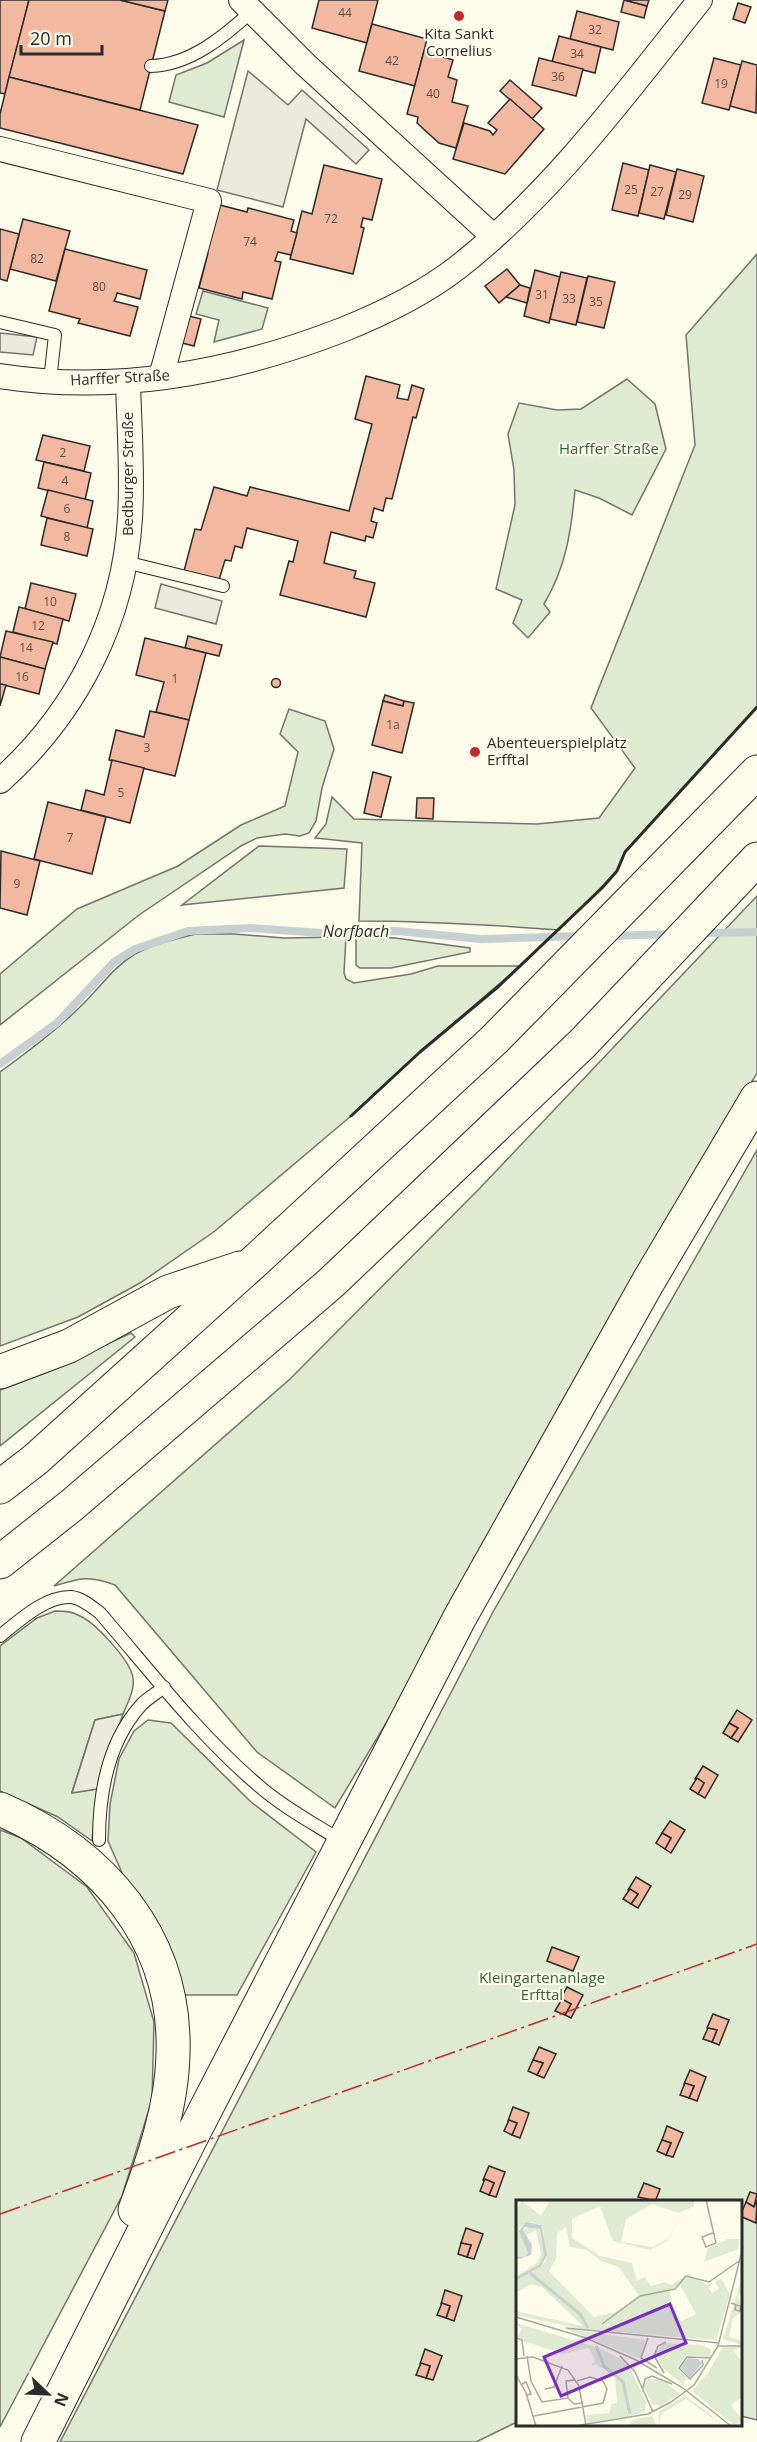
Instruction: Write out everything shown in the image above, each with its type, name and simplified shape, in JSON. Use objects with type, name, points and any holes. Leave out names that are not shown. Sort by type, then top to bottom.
[{"type":"highway","points":[[0,1487],[36,1459],[253,1263],[494,1040],[757,772]]},
{"type":"highway","points":[[0,1562],[72,1504],[331,1282],[583,1043],[757,859]]},
{"type":"highway","points":[[38,2442],[196,2128],[459,1619],[648,1282],[757,1098]]},
{"type":"highway","points":[[0,1372],[69,1346],[168,1292],[253,1263]]},
{"type":"highway","points":[[0,1809],[55,1836],[83,1858],[117,1892],[136,1919],[153,1950],[165,1984],[172,2019],[173,2056],[159,2135],[132,2220],[14,2442]]},
{"type":"street","name":"Harffer Straße","points":[[0,376],[50,381],[128,381],[189,374],[256,358],[314,340],[379,315],[409,299],[456,268],[493,236],[568,162],[700,0]]},
{"type":"street","points":[[247,6],[306,65],[493,236]]},
{"type":"street","points":[[0,149],[209,201],[161,377]]},
{"type":"street","name":"Bedburger Straße","points":[[0,781],[40,742],[86,673],[108,627],[121,585],[130,508],[128,381]]},
{"type":"lane","points":[[151,66],[173,63],[228,33],[247,6]]},
{"type":"lane","points":[[0,322],[56,335],[50,381]]},
{"type":"lane","points":[[125,561],[224,586]]},
{"type":"lane","points":[[0,1636],[27,1615],[52,1601],[72,1597],[87,1603],[100,1613],[214,1745],[259,1786],[344,1843]]},
{"type":"lane","points":[[99,1840],[99,1811],[106,1771],[121,1734],[142,1704],[164,1687]]},
{"type":"green space","points":[[244,40],[224,117],[169,102],[176,75],[207,63]]},
{"type":"green space","points":[[757,254],[757,707],[625,852],[617,871],[559,930],[359,921],[362,843],[315,838],[326,824],[332,797],[354,819],[537,824],[599,818],[635,768],[591,708],[695,445],[686,335]]},
{"type":"green space","points":[[203,291],[268,308],[262,329],[214,342],[219,320],[196,314]]},
{"type":"green space","name":"Harffer Straße","points":[[627,379],[655,404],[666,449],[632,515],[599,498],[575,490],[566,549],[558,576],[544,604],[550,612],[528,638],[513,623],[522,600],[496,589],[515,505],[514,470],[508,434],[519,403],[557,410],[581,409]]},
{"type":"green space","points":[[289,709],[325,721],[334,749],[322,788],[316,821],[309,833],[300,836],[285,834],[257,838],[241,846],[139,915],[0,1025],[0,974],[77,909],[178,866],[241,825],[285,806],[298,752],[280,734]]},
{"type":"green space","points":[[259,846],[347,849],[344,888],[182,905]]},
{"type":"green space","points":[[757,896],[757,1073],[540,1442],[391,1715],[335,1808],[257,1752],[115,1585],[84,1579],[54,1586],[290,1379],[480,1188]]},
{"type":"green space","points":[[196,934],[284,938],[346,937],[344,973],[346,979],[354,983],[411,974],[438,966],[520,966],[420,1052],[351,1116],[215,1231],[140,1283],[78,1317],[0,1346],[0,1072],[63,1023],[127,959],[142,950]]},
{"type":"green space","points":[[356,936],[395,938],[470,948],[470,952],[391,968],[360,968],[356,965]]},
{"type":"green space","name":"Kleingartenanlage Erfttal","points":[[757,1150],[757,2420],[742,2416],[742,2200],[516,2200],[516,2422],[476,2442],[60,2442],[493,1612]]},
{"type":"green space","points":[[131,1333],[135,1337],[0,1446],[0,1390],[45,1373]]},
{"type":"green space","points":[[55,1611],[75,1614],[93,1625],[119,1652],[133,1678],[132,1692],[123,1714],[95,1720],[72,1792],[97,1789],[92,1841],[58,1817],[0,1791],[0,1646],[37,1618]]},
{"type":"green space","points":[[148,1720],[171,1723],[251,1802],[316,1852],[237,1995],[179,1995],[148,1912],[123,1875],[108,1841],[110,1804],[119,1759],[134,1731]]},
{"type":"green space","points":[[0,1830],[21,1838],[87,1887],[134,1953],[154,2022],[152,2100],[122,2196],[0,2427]]},
{"type":"shaded area","points":[[248,71],[288,105],[302,90],[369,150],[356,164],[306,119],[283,207],[217,190]]},
{"type":"shaded area","points":[[0,333],[37,337],[33,355],[0,352]]},
{"type":"shaded area","points":[[161,584],[222,601],[216,624],[155,608]]},
{"type":"shaded area","points":[[123,1714],[97,1789],[72,1793],[95,1720]]},
{"type":"building","points":[[0,0],[29,0],[5,94],[0,93]]},
{"type":"building","points":[[29,0],[120,0],[165,11],[140,110],[9,77]]},
{"type":"building","points":[[120,0],[168,0],[165,11]]},
{"type":"building","points":[[319,0],[378,0],[367,43],[312,28]]},
{"type":"building","points":[[624,0],[647,6],[644,18],[621,12]]},
{"type":"building","points":[[625,0],[649,0],[647,6]]},
{"type":"building","points":[[738,3],[751,7],[745,23],[733,19]]},
{"type":"building","points":[[577,11],[619,22],[613,50],[570,39]]},
{"type":"building","points":[[372,24],[427,39],[415,86],[359,71]]},
{"type":"building","points":[[559,36],[601,47],[595,73],[552,62]]},
{"type":"building","points":[[424,51],[453,60],[448,77],[457,80],[452,102],[468,106],[456,148],[439,143],[417,123],[418,117],[407,114]]},
{"type":"building","points":[[539,58],[583,69],[576,96],[532,85]]},
{"type":"building","points":[[714,58],[741,65],[729,110],[702,103]]},
{"type":"building","points":[[742,61],[757,65],[756,113],[730,106]]},
{"type":"building","points":[[9,77],[198,125],[183,174],[0,128],[0,114]]},
{"type":"building","points":[[510,80],[542,108],[532,119],[500,91]]},
{"type":"building","points":[[510,99],[544,129],[505,174],[453,159],[464,123],[490,131],[493,135],[497,130],[488,123]]},
{"type":"building","points":[[623,163],[649,170],[638,216],[612,210]]},
{"type":"building","points":[[324,165],[382,179],[372,220],[363,218],[361,227],[364,228],[353,274],[290,259],[302,211],[312,214]]},
{"type":"building","points":[[650,165],[676,172],[664,219],[639,213]]},
{"type":"building","points":[[677,169],[704,176],[693,222],[666,215]]},
{"type":"building","points":[[216,204],[247,212],[248,208],[294,220],[291,231],[297,233],[291,255],[278,252],[275,261],[281,262],[272,299],[243,292],[242,299],[199,288],[208,253],[204,252]]},
{"type":"building","points":[[23,219],[70,231],[56,281],[10,269]]},
{"type":"building","points":[[0,229],[19,234],[7,281],[0,279]]},
{"type":"building","points":[[65,249],[147,270],[140,299],[117,293],[114,301],[138,307],[130,336],[78,323],[80,319],[49,311]]},
{"type":"building","points":[[507,269],[520,285],[499,303],[485,286]]},
{"type":"building","points":[[535,270],[560,277],[549,323],[524,316]]},
{"type":"building","points":[[561,272],[587,278],[576,325],[550,319]]},
{"type":"building","points":[[588,276],[615,282],[604,328],[577,322]]},
{"type":"building","points":[[520,285],[530,288],[527,303],[506,297]]},
{"type":"building","points":[[185,315],[201,319],[194,346],[178,342]]},
{"type":"building","points":[[366,376],[400,385],[397,398],[408,400],[412,385],[424,389],[416,418],[413,417],[392,499],[386,498],[383,511],[374,508],[371,521],[377,523],[373,538],[366,536],[365,541],[331,532],[324,563],[356,571],[354,578],[375,583],[366,617],[280,595],[289,561],[293,562],[298,541],[247,528],[242,548],[235,546],[231,561],[225,560],[219,580],[184,571],[195,529],[201,530],[214,487],[247,496],[250,487],[349,511],[372,424],[355,419]]},
{"type":"building","points":[[43,435],[90,446],[84,471],[36,460]]},
{"type":"building","points":[[44,462],[91,473],[85,500],[38,488]]},
{"type":"building","points":[[48,490],[93,501],[87,528],[41,516]]},
{"type":"building","points":[[47,518],[93,529],[87,556],[41,545]]},
{"type":"building","points":[[31,583],[76,594],[69,621],[25,609]]},
{"type":"building","points":[[19,607],[63,619],[57,644],[13,632]]},
{"type":"building","points":[[6,631],[53,642],[45,669],[0,657]]},
{"type":"building","points":[[188,636],[222,645],[219,656],[185,648]]},
{"type":"building","points":[[145,638],[206,653],[189,720],[156,712],[164,682],[136,675]]},
{"type":"building","points":[[0,657],[45,669],[39,694],[0,684]]},
{"type":"building","points":[[276,679],[280,683],[276,687],[272,683]]},
{"type":"building","points":[[0,684],[6,685],[0,706]]},
{"type":"building","points":[[385,695],[404,701],[403,706],[383,701]]},
{"type":"building","points":[[383,701],[403,706],[404,701],[414,703],[402,753],[372,745]]},
{"type":"building","points":[[150,711],[189,720],[175,776],[109,760],[116,730],[144,737]]},
{"type":"building","points":[[112,760],[144,768],[130,823],[81,810],[86,790],[104,795]]},
{"type":"building","points":[[373,772],[391,777],[381,817],[364,813]]},
{"type":"building","points":[[417,798],[434,798],[433,819],[416,818]]},
{"type":"building","points":[[48,802],[106,817],[92,874],[34,859]]},
{"type":"building","points":[[1,851],[40,861],[27,915],[0,908]]},
{"type":"building","points":[[737,1710],[752,1720],[738,1742],[731,1738],[738,1728],[729,1723]]},
{"type":"building","points":[[729,1723],[738,1728],[731,1738],[723,1733]]},
{"type":"building","points":[[703,1766],[718,1775],[705,1798],[698,1794],[704,1783],[695,1779]]},
{"type":"building","points":[[697,1778],[704,1783],[698,1794],[690,1789]]},
{"type":"building","points":[[670,1821],[685,1830],[671,1853],[665,1849],[671,1838],[662,1833]]},
{"type":"building","points":[[662,1833],[671,1838],[665,1849],[656,1843]]},
{"type":"building","points":[[636,1877],[651,1886],[638,1908],[631,1904],[638,1894],[628,1890]]},
{"type":"building","points":[[630,1889],[638,1894],[631,1904],[623,1899]]},
{"type":"building","points":[[552,1947],[579,1957],[573,1971],[547,1961]]},
{"type":"building","points":[[567,1987],[583,1995],[571,2018],[565,2015],[571,2004],[560,2000]]},
{"type":"building","points":[[562,1999],[571,2004],[565,2015],[555,2011]]},
{"type":"building","points":[[713,2014],[729,2020],[719,2045],[712,2042],[717,2030],[707,2028]]},
{"type":"building","points":[[708,2028],[717,2030],[712,2042],[703,2039]]},
{"type":"building","points":[[539,2047],[556,2054],[544,2078],[537,2075],[543,2063],[533,2060]]},
{"type":"building","points":[[533,2060],[543,2063],[537,2075],[528,2071]]},
{"type":"building","points":[[690,2070],[706,2077],[697,2101],[689,2098],[694,2086],[684,2084]]},
{"type":"building","points":[[685,2083],[694,2086],[689,2098],[680,2095]]},
{"type":"building","points":[[513,2107],[529,2113],[520,2138],[512,2135],[517,2123],[508,2121]]},
{"type":"building","points":[[509,2120],[517,2123],[512,2135],[504,2131]]},
{"type":"building","points":[[667,2126],[683,2133],[673,2157],[666,2155],[671,2143],[662,2140]]},
{"type":"building","points":[[662,2140],[671,2143],[666,2155],[657,2151]]},
{"type":"building","points":[[489,2166],[505,2172],[496,2197],[489,2195],[494,2183],[483,2180]]},
{"type":"building","points":[[485,2179],[494,2183],[489,2195],[480,2191]]},
{"type":"building","points":[[644,2183],[660,2189],[656,2200],[638,2197]]},
{"type":"building","points":[[750,2192],[757,2194],[754,2207],[746,2202]]},
{"type":"building","points":[[757,2200],[756,2223],[742,2217],[746,2202],[754,2207]]},
{"type":"building","points":[[466,2228],[483,2234],[474,2259],[467,2257],[471,2245],[461,2243]]},
{"type":"building","points":[[461,2243],[471,2245],[467,2257],[458,2254]]},
{"type":"building","points":[[445,2290],[462,2296],[454,2321],[446,2318],[450,2306],[441,2304]]},
{"type":"building","points":[[442,2303],[450,2306],[446,2318],[437,2315]]},
{"type":"building","points":[[425,2349],[442,2356],[433,2380],[426,2378],[430,2366],[420,2364]]},
{"type":"building","points":[[421,2363],[430,2366],[426,2378],[416,2375]]},
{"type":"waterway","name":"Norfbach","points":[[0,1064],[57,1023],[114,962],[135,949],[188,931],[251,928],[321,933],[397,931],[481,939],[582,936]]},
{"type":"waterway","name":"Norfbach","points":[[700,933],[757,932]]},
{"type":"waterway","name":"Norfbach","points":[[610,936],[672,934]]},
{"type":"wall","points":[[351,1116],[420,1052],[499,986],[602,888],[617,871],[625,852],[757,707]]},
{"type":"power","points":[[0,2214],[757,1944]]},
{"type":"place","name":"Kita Sankt Cornelius","points":[[459,16]]},
{"type":"place","name":"Abenteuerspielplatz Erfftal","points":[[475,752]]}]
